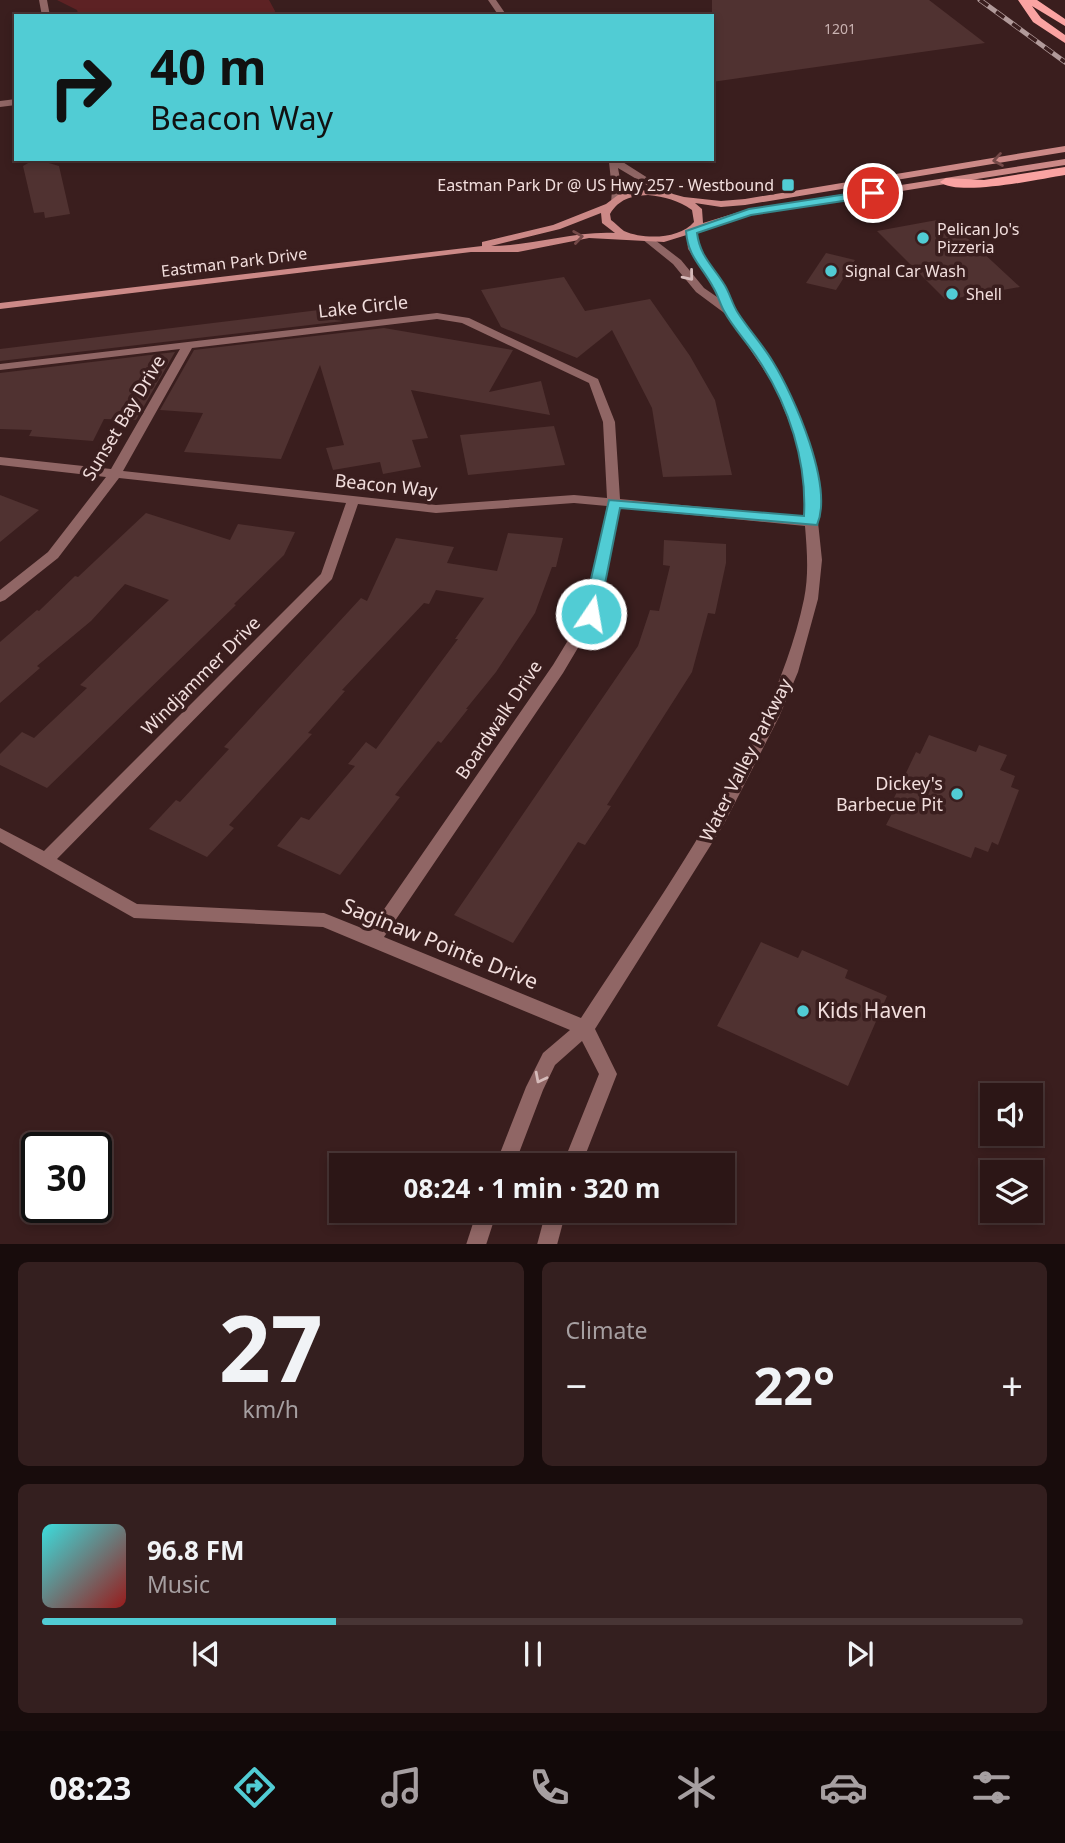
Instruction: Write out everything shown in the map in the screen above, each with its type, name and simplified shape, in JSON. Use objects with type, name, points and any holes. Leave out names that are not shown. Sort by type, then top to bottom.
[{"type":"main road","points":[[1023,0],[1037,20],[1065,40]]},
{"type":"main road","points":[[1030,0],[1065,23]]},
{"type":"main road","points":[[946,182],[984,184],[1065,171]]},
{"type":"street","points":[[682,198],[721,204],[745,202],[1065,149]]},
{"type":"street","points":[[612,161],[668,194]]},
{"type":"street","points":[[612,161],[617,190],[604,214],[606,221],[621,233],[632,237]]},
{"type":"street","points":[[693,230],[749,212],[1065,162]]},
{"type":"street","name":"Eastman Park Drive","points":[[471,249],[511,236],[556,227],[638,193],[668,194],[682,198]]},
{"type":"street","points":[[682,198],[697,209],[699,222],[693,230]]},
{"type":"street","name":"Eastman Park Drive","points":[[0,306],[471,249],[518,249],[589,235],[671,238],[693,230]]},
{"type":"street","name":"Water Valley Parkway","points":[[509,1153],[535,1087],[550,1059],[585,1028],[696,858],[772,717],[791,672],[811,599],[816,559],[811,522],[813,488],[809,465],[792,411],[767,362],[731,312],[719,286],[693,249],[693,230]]},
{"type":"street","name":"Water Valley Parkway","points":[[647,239],[677,262],[700,290],[731,312]]},
{"type":"street","name":"Lake Circle","points":[[0,367],[437,316],[465,320],[594,381],[609,422],[614,503]]},
{"type":"street","name":"Sunset Bay Drive","points":[[0,597],[53,555],[115,474],[188,345]]},
{"type":"street","name":"Beacon Way","points":[[0,461],[436,509],[575,499],[811,522]]},
{"type":"street","name":"Windjammer Drive","points":[[45,860],[327,576],[353,500]]},
{"type":"street","name":"Boardwalk Drive","points":[[373,940],[558,668],[591,614],[614,503]]},
{"type":"street","name":"Saginaw Pointe Drive","points":[[0,834],[134,911],[324,920],[585,1028]]},
{"type":"street","points":[[576,1153],[608,1074],[585,1028]]},
{"type":"street","points":[[476,1244],[483,1223]]},
{"type":"street","points":[[547,1244],[553,1223]]},
{"type":"shaded area","points":[[57,0],[269,0],[275,11],[274,14],[78,14],[77,10]]},
{"type":"building","points":[[712,0],[929,0],[985,43],[714,82]]},
{"type":"building","points":[[32,161],[42,161],[59,166],[70,214],[45,218],[44,212],[34,213],[23,166]]},
{"type":"building","points":[[937,220],[944,227],[953,225],[1020,287],[946,300],[877,231]]},
{"type":"building","name":"Signal Car Wash","points":[[826,253],[855,260],[836,290],[806,283]]},
{"type":"building","points":[[564,277],[585,311],[650,299],[690,356],[715,400],[732,475],[663,477],[652,408],[612,330],[577,358],[501,327],[481,290]]},
{"type":"building","points":[[335,308],[335,320],[344,321],[0,361],[0,349]]},
{"type":"building","points":[[384,328],[513,350],[489,392],[541,381],[550,415],[411,390],[428,438],[412,440],[421,467],[383,474],[380,462],[333,470],[326,448],[344,445],[320,365],[281,459],[184,452],[203,413],[160,410],[194,350]]},
{"type":"building","points":[[175,352],[136,420],[104,419],[93,441],[29,436],[32,430],[0,429],[0,373]]},
{"type":"building","points":[[554,426],[565,465],[468,475],[460,435]]},
{"type":"building","points":[[0,495],[39,510],[0,542]]},
{"type":"building","points":[[146,513],[230,540],[238,524],[295,532],[284,555],[234,604],[236,605],[47,788],[0,765],[0,754],[22,732],[34,738],[87,688],[80,685],[169,600],[125,584],[91,621],[37,666],[40,668],[0,703],[0,642],[39,611],[75,576],[78,577]]},
{"type":"building","points":[[508,533],[563,538],[556,567],[552,567],[535,613],[496,672],[441,743],[438,741],[395,795],[400,797],[340,875],[277,846],[301,817],[309,820],[355,766],[348,764],[366,742],[376,749],[458,639],[455,639],[484,598],[436,590],[429,604],[424,603],[342,690],[345,691],[308,733],[312,734],[229,825],[234,828],[207,857],[149,829],[176,800],[180,802],[229,749],[224,747],[361,598],[367,601],[396,538],[454,547],[447,563],[497,571]]},
{"type":"building","points":[[664,540],[726,544],[726,563],[715,614],[708,613],[692,672],[607,805],[611,806],[585,845],[578,842],[513,943],[454,915],[638,646],[650,610],[659,611],[670,566],[663,565]]},
{"type":"building","name":"Dickey's Barbecue Pit","points":[[929,735],[976,752],[979,745],[1007,755],[1000,770],[1015,776],[1011,787],[1019,790],[998,845],[992,842],[988,852],[975,847],[971,858],[886,825],[899,800],[894,798],[916,752],[920,754]]},
{"type":"building","name":"Kids Haven","points":[[761,942],[798,958],[802,950],[848,970],[845,978],[887,996],[848,1086],[717,1026]]},
{"type":"railway","points":[[980,0],[1065,62]]},
{"type":"place","name":"Eastman Park Dr @ US Hwy 257 - Westbound","points":[[788,185]]},
{"type":"place","name":"Pelican Jo's Pizzeria","points":[[923,238]]},
{"type":"place","name":"Signal Car Wash","points":[[831,271]]},
{"type":"place","name":"Shell","points":[[952,294]]},
{"type":"place","name":"Dickey's Barbecue Pit","points":[[957,794]]},
{"type":"place","name":"Kids Haven","points":[[803,1011]]},
{"type":"route","points":[[591,614],[614,503],[811,522],[813,488],[809,465],[792,411],[767,362],[731,312],[719,286],[699,260],[693,249],[691,231],[749,212],[873,193]]}]
